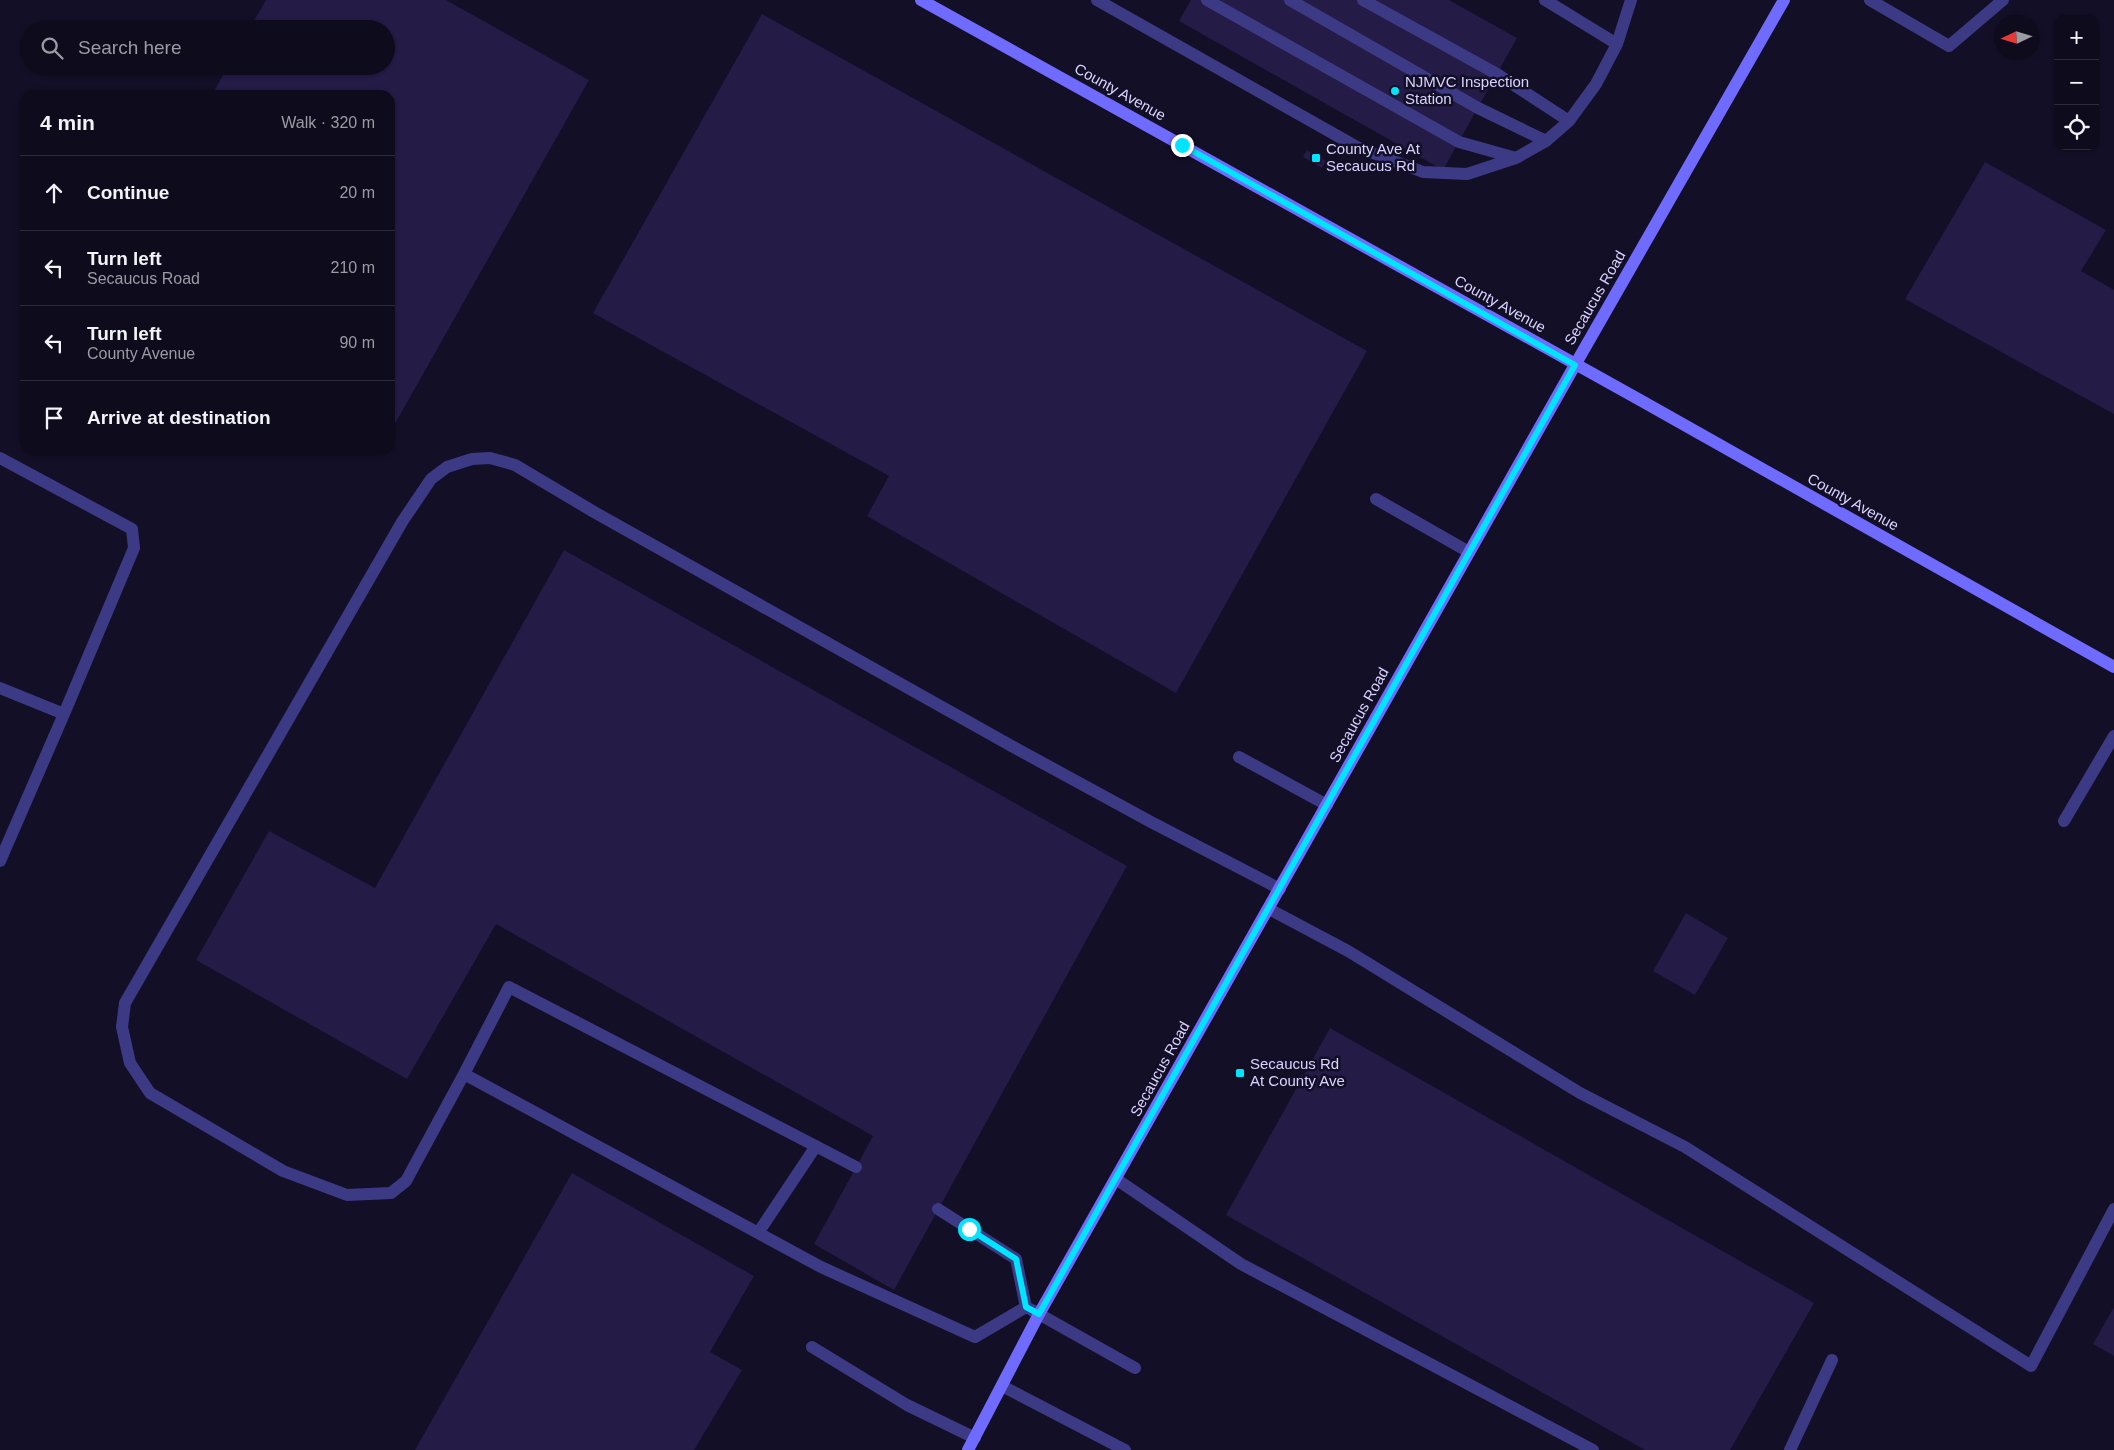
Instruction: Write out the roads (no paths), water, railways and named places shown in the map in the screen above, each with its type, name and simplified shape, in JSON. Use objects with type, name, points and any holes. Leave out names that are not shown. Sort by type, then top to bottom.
[{"type":"main road","name":"County Avenue","points":[[921,0],[2114,668]]},
{"type":"main road","name":"Secaucus Road","points":[[968,1450],[1039,1314],[1575,365],[1784,0]]},
{"type":"lane","points":[[1097,0],[1357,148],[1423,172],[1467,174],[1516,158],[1546,141],[1569,121],[1596,84],[1617,44],[1631,0]]},
{"type":"lane","points":[[1207,0],[1459,142],[1516,158]]},
{"type":"lane","points":[[1290,0],[1478,108],[1546,141]]},
{"type":"lane","points":[[1364,0],[1497,74],[1569,121]]},
{"type":"lane","points":[[1545,0],[1617,44]]},
{"type":"lane","points":[[1870,0],[1949,46],[2003,0]]},
{"type":"lane","points":[[0,458],[132,529],[134,548],[0,861]]},
{"type":"lane","points":[[856,1167],[509,987],[406,1181],[391,1192],[347,1195],[283,1171],[150,1092],[130,1062],[122,1027],[126,1004],[402,522],[431,479],[447,467],[472,460],[490,458],[515,465],[594,512],[1017,749],[1280,889]]},
{"type":"lane","points":[[1376,500],[1469,552]]},
{"type":"lane","points":[[0,688],[64,714]]},
{"type":"lane","points":[[2064,821],[2114,736]]},
{"type":"lane","points":[[1239,757],[1327,805]]},
{"type":"lane","points":[[1269,909],[1348,951],[1580,1093],[1685,1147],[2031,1366],[2114,1209]]},
{"type":"lane","points":[[464,1074],[821,1267],[975,1337],[1026,1307]]},
{"type":"lane","points":[[758,1233],[816,1146]]},
{"type":"lane","points":[[1116,1179],[1241,1264],[1592,1450]]},
{"type":"lane","points":[[938,1209],[1016,1259],[1026,1307],[1135,1368]]},
{"type":"lane","points":[[812,1347],[907,1405],[975,1438]]},
{"type":"lane","points":[[1790,1450],[1832,1360]]},
{"type":"lane","points":[[1002,1386],[1125,1450]]},
{"type":"place","name":"NJMVC Inspection Station","points":[[1395,91]]},
{"type":"place","name":"County Ave At Secaucus Rd","points":[[1316,158]]},
{"type":"place","name":"Secaucus Rd At County Ave","points":[[1240,1073]]}]
